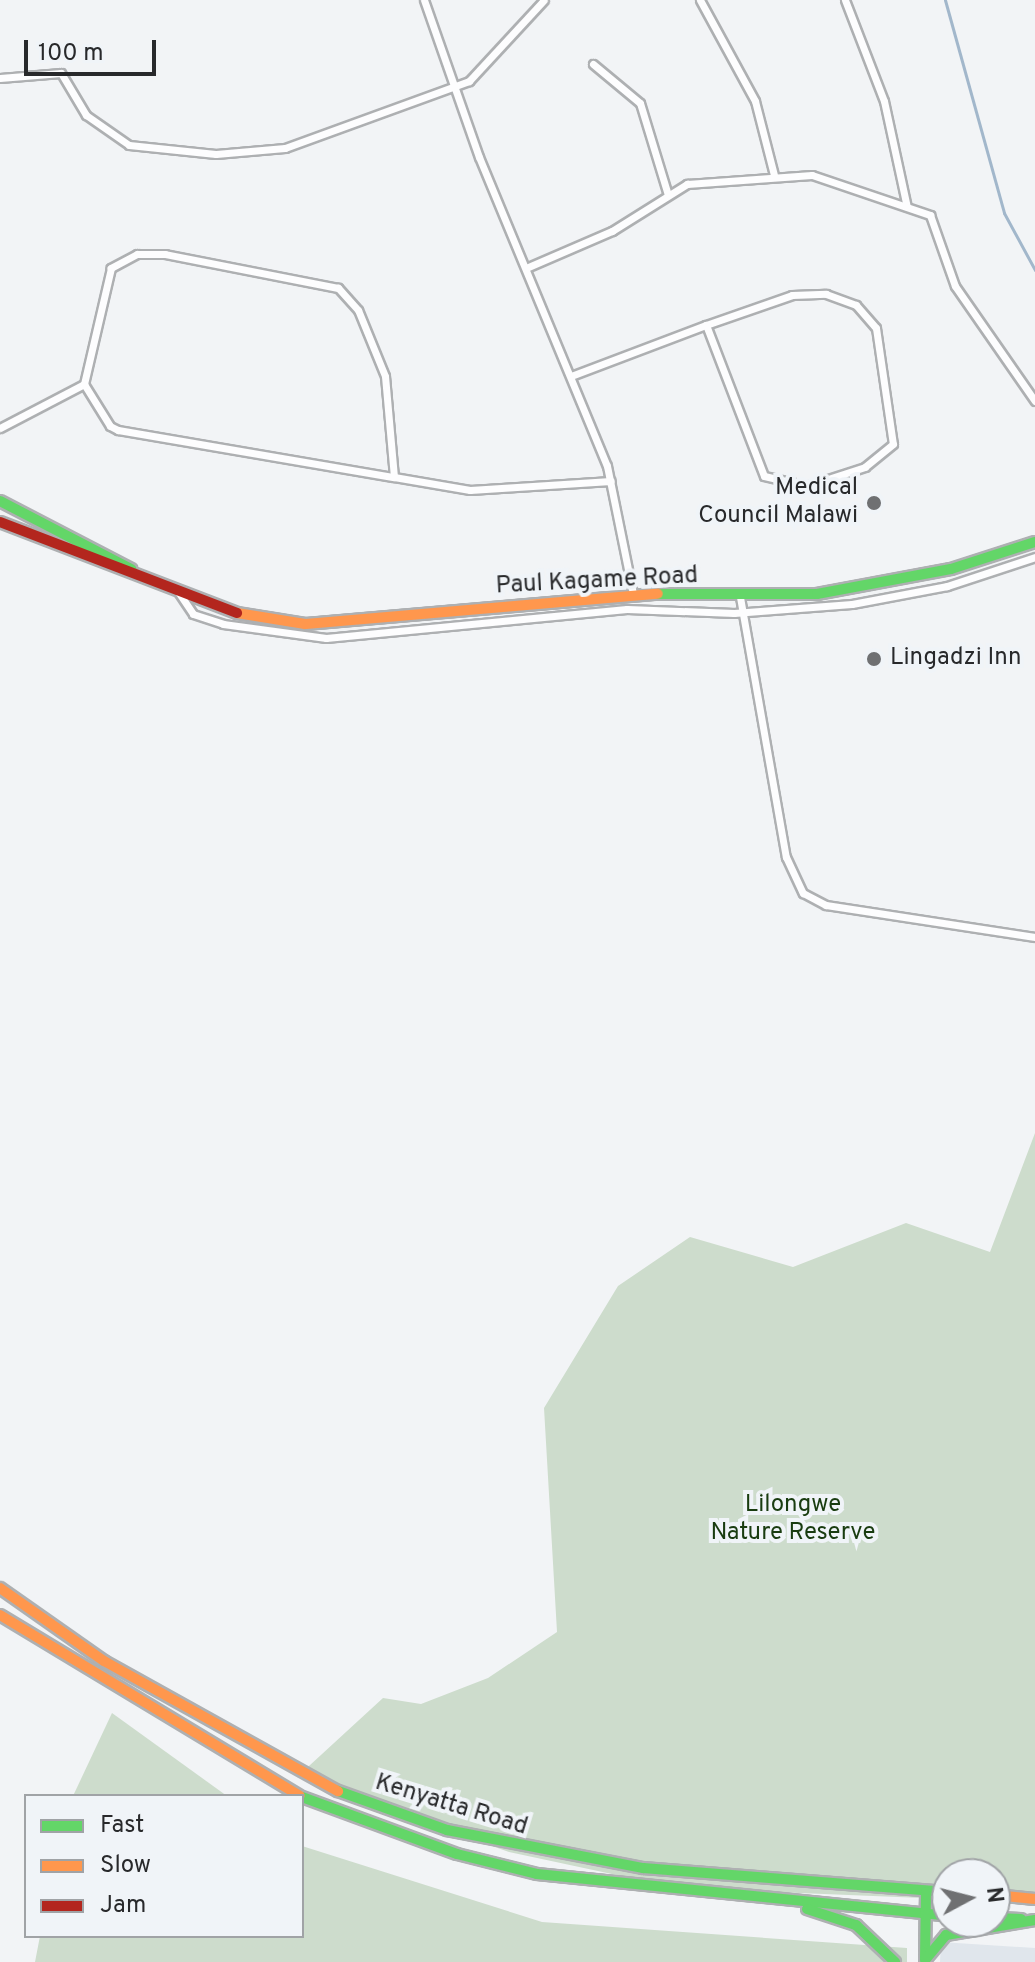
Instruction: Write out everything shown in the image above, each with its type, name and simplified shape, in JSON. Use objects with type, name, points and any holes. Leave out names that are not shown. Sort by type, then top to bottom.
[{"type":"main road","name":"Paul Kagame Road","points":[[0,501],[161,585]]},
{"type":"main road","name":"Paul Kagame Road","points":[[0,525],[179,593],[260,620],[305,624],[633,594],[740,597],[895,581],[1035,542]]},
{"type":"main road","name":"Kenyatta Road","points":[[0,1588],[104,1661],[260,1753],[327,1787],[447,1830],[541,1853],[726,1878],[931,1892]]},
{"type":"main road","name":"Kenyatta Road","points":[[0,1615],[255,1774],[297,1794]]},
{"type":"main road","name":"Kenyatta Road","points":[[304,1798],[322,1807],[537,1874],[774,1902],[931,1914]]},
{"type":"main road","points":[[925,1961],[926,1892]]},
{"type":"main road","points":[[1011,1897],[1035,1899]]},
{"type":"main road","points":[[774,1902],[856,1925],[895,1962]]},
{"type":"main road","points":[[1011,1919],[1035,1920]]},
{"type":"main road","points":[[925,1961],[946,1935],[1035,1920]]},
{"type":"street","points":[[424,0],[452,87],[611,481],[633,594]]},
{"type":"street","points":[[0,78],[61,73],[86,115],[116,141],[216,154],[285,148],[475,76],[544,0]]},
{"type":"street","points":[[700,0],[755,101],[774,175]]},
{"type":"street","points":[[845,0],[884,101],[907,207]]},
{"type":"street","points":[[593,64],[640,103],[668,195]]},
{"type":"street","points":[[526,268],[612,231],[691,184],[774,175],[812,175],[934,219],[955,286],[1035,401]]},
{"type":"street","points":[[394,477],[385,376],[358,310],[328,283],[165,254],[128,256],[106,277],[84,384],[98,416],[118,430],[394,477],[490,491],[611,481]]},
{"type":"street","points":[[571,376],[706,325],[802,293],[856,305],[876,328],[893,444],[865,467],[807,486],[764,476],[706,325]]},
{"type":"street","points":[[0,428],[84,384]]},
{"type":"street","points":[[179,593],[193,614],[309,639],[637,609],[741,613],[933,589],[1035,557]]},
{"type":"street","points":[[740,597],[786,857],[803,893],[826,905],[1035,937]]},
{"type":"shaded area","points":[[941,1942],[1035,1948],[1035,1962],[940,1962]]},
{"type":"green space","name":"Lilongwe Nature Reserve","points":[[1035,1133],[1035,1902],[1011,1901],[1011,1858],[931,1858],[931,1898],[748,1891],[626,1877],[509,1852],[297,1777],[383,1698],[421,1704],[488,1678],[557,1632],[544,1408],[618,1286],[690,1237],[793,1267],[906,1223],[990,1252]]},
{"type":"green space","points":[[112,1713],[224,1794],[74,1794]]},
{"type":"green space","points":[[304,1847],[542,1922],[907,1948],[907,1962],[35,1962],[40,1938],[304,1938]]},
{"type":"waterway","points":[[945,0],[1004,213],[1035,270]]},
{"type":"traffic: fast","points":[[0,501],[131,569]]},
{"type":"traffic: fast","points":[[658,594],[817,594],[951,569],[1035,542]]},
{"type":"traffic: fast","points":[[338,1791],[447,1830],[643,1868],[931,1891]]},
{"type":"traffic: fast","points":[[304,1798],[457,1854],[537,1874],[931,1914]]},
{"type":"traffic: fast","points":[[925,1958],[926,1892]]},
{"type":"traffic: fast","points":[[807,1909],[856,1925],[895,1962]]},
{"type":"traffic: fast","points":[[1011,1919],[1021,1919]]},
{"type":"traffic: fast","points":[[925,1960],[946,1935],[1035,1920]]},
{"type":"traffic: slow","points":[[237,613],[305,624],[658,594]]},
{"type":"traffic: slow","points":[[0,1588],[104,1661],[338,1791]]},
{"type":"traffic: slow","points":[[0,1615],[297,1794]]},
{"type":"traffic: slow","points":[[1011,1897],[1035,1899]]},
{"type":"traffic: jam","points":[[0,522],[237,613]]},
{"type":"place","name":"Medical Council Malawi","points":[[874,503]]},
{"type":"place","name":"Lingadzi Inn","points":[[874,659]]}]
